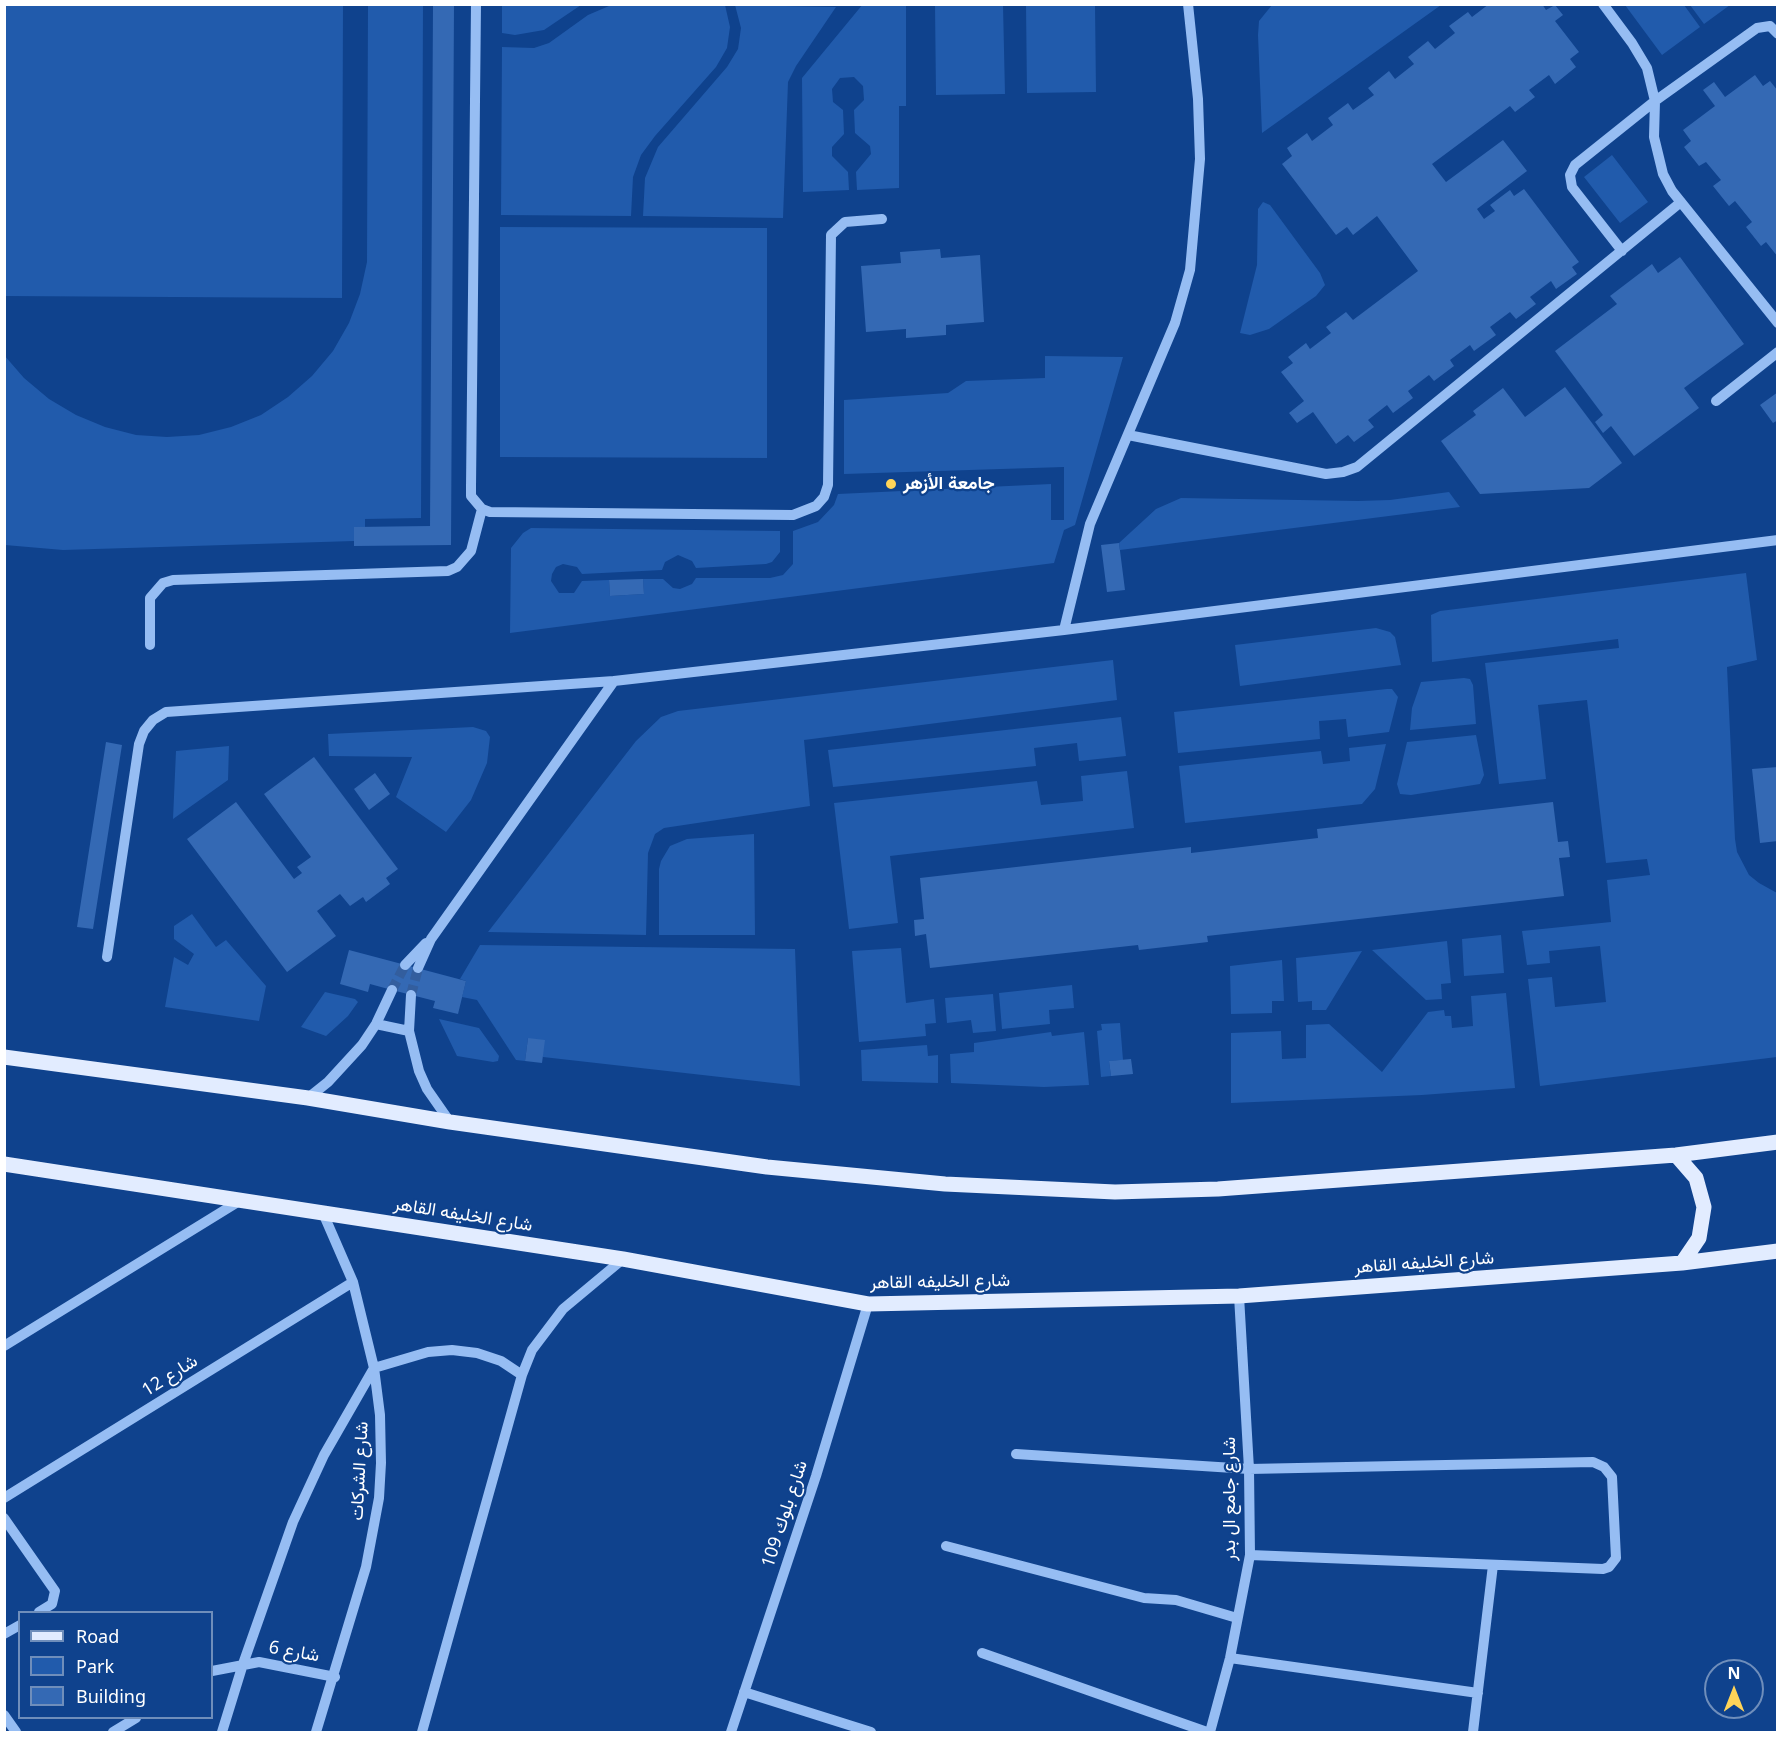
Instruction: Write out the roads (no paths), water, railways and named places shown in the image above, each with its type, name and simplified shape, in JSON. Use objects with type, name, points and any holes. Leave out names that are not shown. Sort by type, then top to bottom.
[{"type":"main road","points":[[4,1057],[308,1098],[450,1122],[767,1167],[945,1184],[1115,1192],[1230,1188],[1676,1155],[1778,1142]]},
{"type":"main road","points":[[1676,1155],[1696,1178],[1704,1208],[1700,1238],[1682,1263]]},
{"type":"main road","name":"شارع الخليفه القاهر","points":[[4,1164],[623,1259],[868,1304],[1239,1296],[1682,1263],[1778,1251]]},
{"type":"street","points":[[476,4],[471,496],[482,509],[490,512],[793,515],[816,506],[824,497],[828,485],[831,235],[845,222],[882,219]]},
{"type":"street","points":[[1064,630],[1090,524],[1175,323],[1190,270],[1200,159],[1198,99],[1188,4]]},
{"type":"street","points":[[1603,4],[1632,43],[1647,68],[1655,101],[1654,137],[1663,174],[1681,202],[1778,322]]},
{"type":"street","points":[[1622,251],[1572,187],[1570,176],[1575,165],[1655,101],[1761,25],[1770,26],[1778,34]]},
{"type":"street","points":[[1128,435],[1310,472],[1342,472],[1370,457],[1681,202]]},
{"type":"street","points":[[1716,401],[1778,352]]},
{"type":"street","points":[[150,645],[150,598],[163,583],[173,580],[438,574],[457,567],[471,551],[482,509]]},
{"type":"street","points":[[107,957],[139,744],[144,731],[153,720],[166,712],[614,681],[1064,630],[1778,540]]},
{"type":"street","points":[[405,965],[431,939],[614,681]]},
{"type":"street","points":[[418,968],[431,939]]},
{"type":"street","points":[[308,1098],[346,1064],[376,1024],[392,990]]},
{"type":"street","points":[[411,995],[409,1031],[418,1071],[427,1089],[450,1122]]},
{"type":"street","points":[[376,1024],[409,1031]]},
{"type":"street","points":[[4,1346],[241,1200]]},
{"type":"street","name":"شارع الشركات","points":[[316,1732],[335,1677],[366,1567],[379,1498],[380,1415],[374,1368],[353,1282],[323,1213]]},
{"type":"street","points":[[422,1732],[522,1375],[532,1350],[563,1309],[623,1259]]},
{"type":"street","name":"شارع 12","points":[[4,1498],[353,1282]]},
{"type":"street","name":"شارع جامع ال بدر","points":[[1208,1732],[1230,1658],[1250,1555],[1239,1296]]},
{"type":"street","name":"شارع بلوك 109","points":[[731,1732],[816,1476],[868,1304]]},
{"type":"street","points":[[222,1732],[243,1664],[308,1488],[374,1368],[428,1352],[452,1350],[477,1353],[501,1361],[522,1375]]},
{"type":"street","points":[[1016,1454],[1248,1469],[1593,1462],[1604,1467],[1612,1477],[1617,1558],[1609,1568],[1596,1570],[1250,1555]]},
{"type":"street","points":[[4,1518],[55,1591],[52,1604],[41,1611]]},
{"type":"street","points":[[946,1546],[1144,1598],[1176,1600],[1238,1618]]},
{"type":"street","points":[[1473,1732],[1493,1565]]},
{"type":"street","points":[[4,1634],[18,1626]]},
{"type":"street","points":[[982,1653],[1208,1732]]},
{"type":"street","points":[[1230,1658],[1478,1693]]},
{"type":"street","name":"شارع 6","points":[[213,1671],[259,1662],[335,1677]]},
{"type":"street","points":[[744,1692],[871,1732]]},
{"type":"street","points":[[4,1715],[16,1732]]},
{"type":"street","points":[[113,1732],[133,1719]]},
{"type":"tunnel","points":[[392,990],[405,965]]},
{"type":"tunnel","points":[[411,995],[418,968]]},
{"type":"place","name":"جامعة الأزهر","points":[[891,484]]}]
